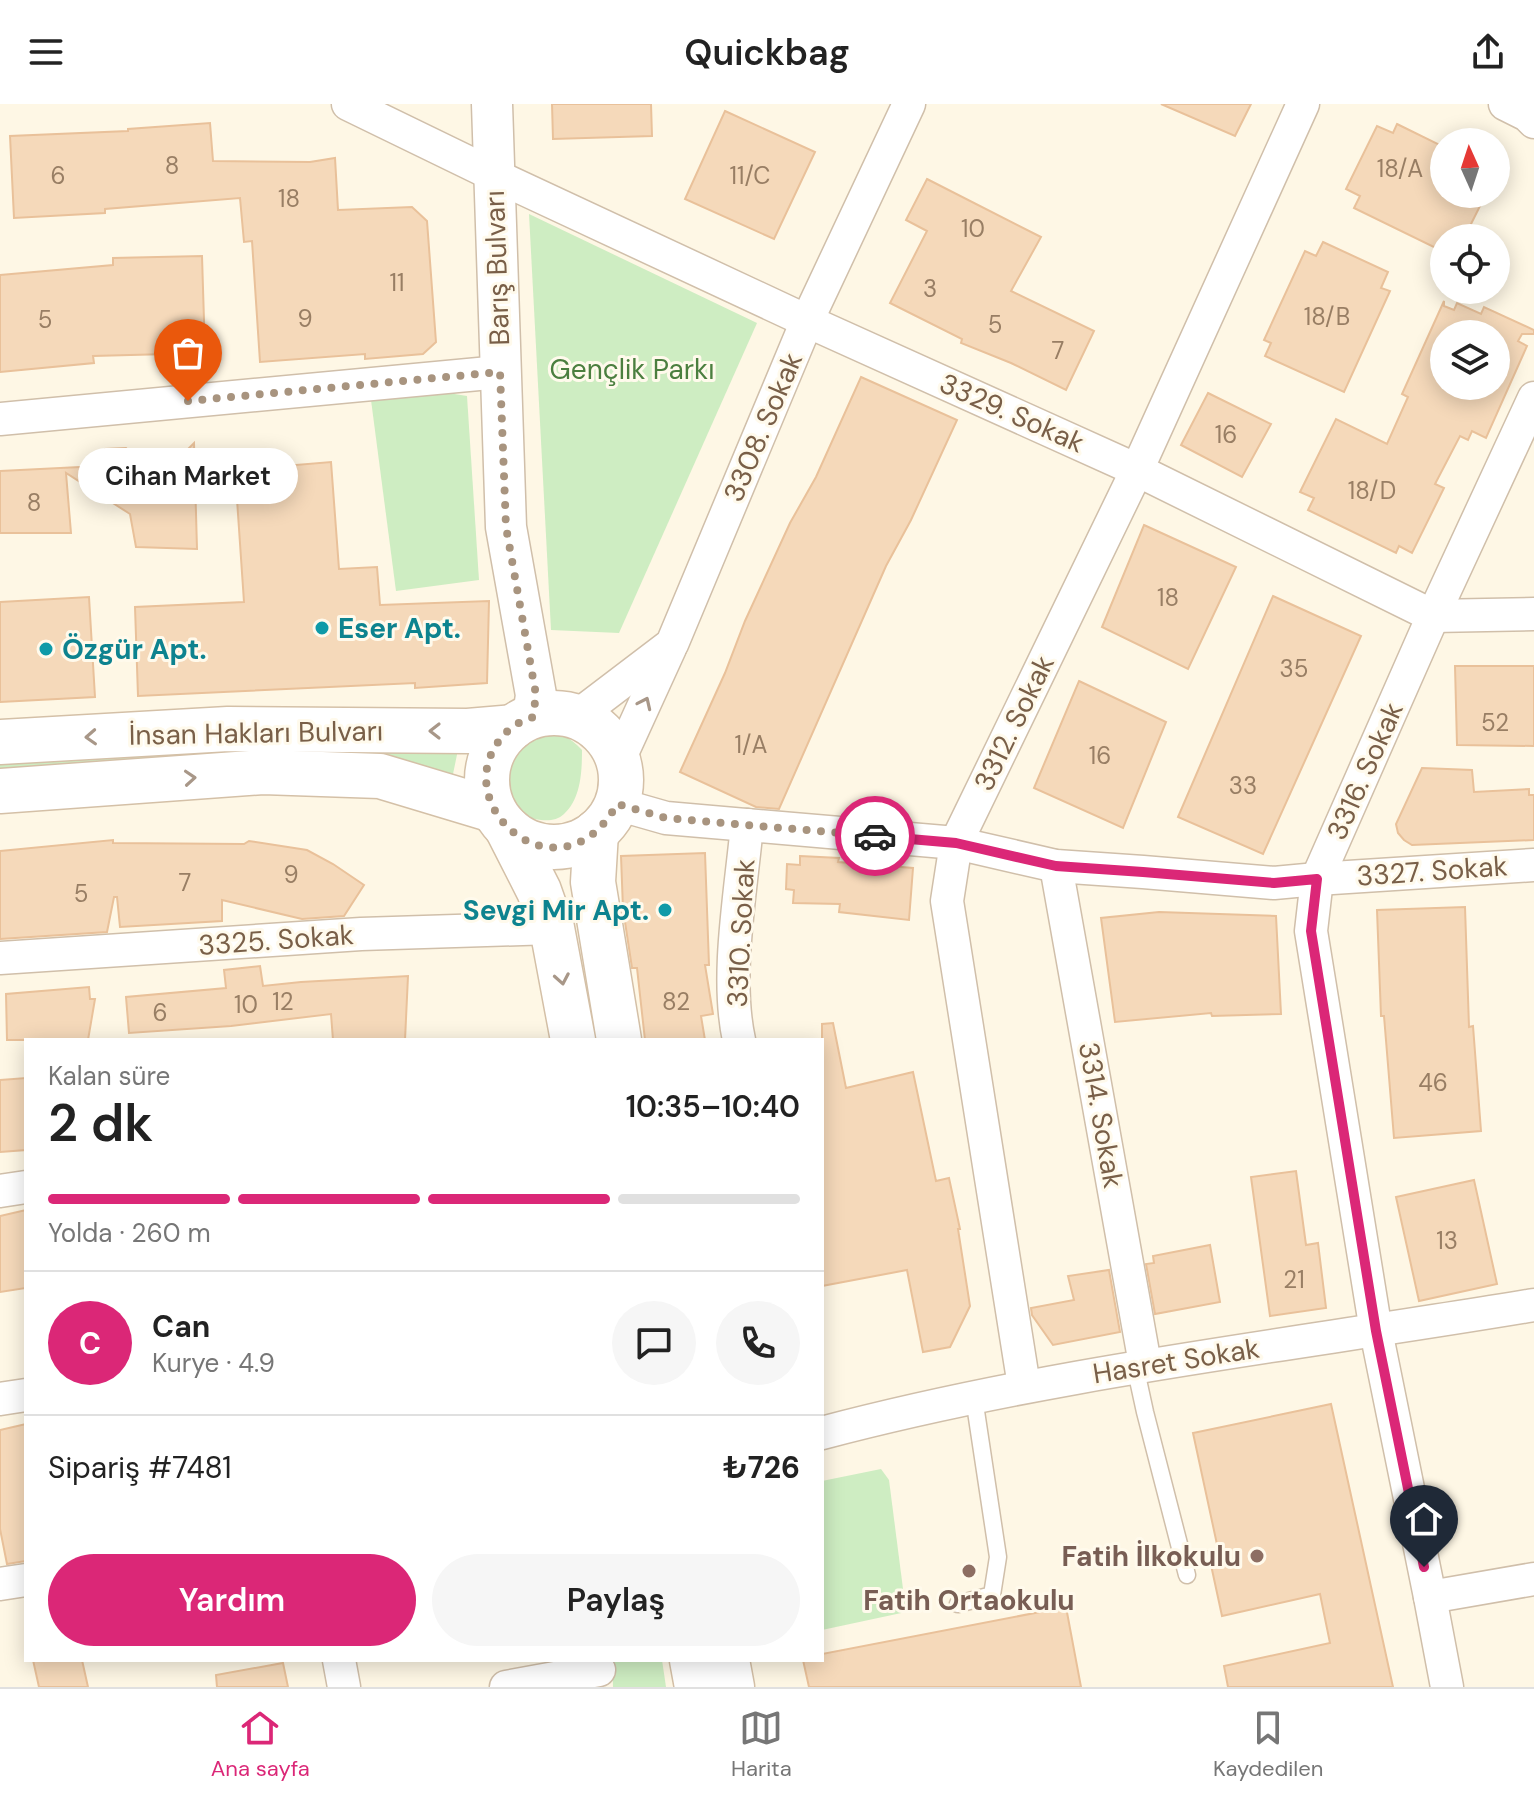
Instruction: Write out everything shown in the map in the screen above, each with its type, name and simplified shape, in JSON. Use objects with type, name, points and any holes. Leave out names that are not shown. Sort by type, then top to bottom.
[{"type":"main road","points":[[573,1038],[552,928],[539,891],[487,788],[488,765],[497,744],[523,722],[554,713],[576,717],[594,727],[609,742],[610,799],[593,882],[619,1038]]},
{"type":"main road","name":"İnsan Hakları Bulvarı","points":[[0,742],[228,729],[468,731],[523,722]]},
{"type":"main road","name":"İnsan Hakları Bulvarı","points":[[0,791],[263,772],[366,775],[380,776],[500,819]]},
{"type":"main road","points":[[500,819],[523,840],[541,846],[560,847],[579,843],[610,799]]},
{"type":"main road","points":[[692,1662],[697,1687]]},
{"type":"main road","points":[[727,1662],[732,1687]]},
{"type":"street","name":"3329. Sokak","points":[[348,104],[807,321],[1137,470],[1433,616],[1534,614]]},
{"type":"street","name":"Barış Bulvarı","points":[[492,104],[506,527],[536,695],[523,722]]},
{"type":"street","name":"3308. Sokak","points":[[610,799],[807,321],[909,104]]},
{"type":"street","name":"3312. Sokak","points":[[1024,1386],[947,901],[956,843],[1137,470],[1303,104]]},
{"type":"street","points":[[1505,104],[1534,122]]},
{"type":"street","points":[[0,419],[500,372]]},
{"type":"street","name":"3316. Sokak","points":[[1447,1687],[1376,1331],[1311,931],[1317,879],[1433,616],[1534,398]]},
{"type":"street","points":[[576,717],[672,644]]},
{"type":"street","name":"3327. Sokak","points":[[610,799],[666,818],[956,843],[1056,866],[1274,883],[1534,865]]},
{"type":"street","name":"3310. Sokak","points":[[739,1038],[733,967],[747,825]]},
{"type":"street","name":"3314. Sokak","points":[[1056,866],[1140,1365]]},
{"type":"street","name":"3325. Sokak","points":[[0,958],[361,934],[552,928]]},
{"type":"street","points":[[0,1191],[24,1187]]},
{"type":"street","name":"Hasret Sokak","points":[[824,1428],[1140,1365],[1534,1305]]},
{"type":"street","points":[[0,1399],[24,1395]]},
{"type":"street","points":[[1430,1597],[1534,1579]]},
{"type":"street","points":[[0,1584],[24,1580]]},
{"type":"street","points":[[339,1662],[344,1687]]},
{"type":"street","points":[[506,1687],[599,1672]]},
{"type":"lane","points":[[1140,1365],[1145,1412],[1187,1575]]},
{"type":"lane","points":[[958,1604],[992,1595],[998,1557],[974,1398]]},
{"type":"green space","name":"Gençlik Parkı","points":[[529,214],[757,323],[619,633],[551,630]]},
{"type":"green space","points":[[442,392],[467,396],[479,580],[396,591],[371,400]]},
{"type":"green space","points":[[542,730],[564,736],[582,750],[581,776],[574,801],[562,816],[550,820],[530,818],[512,807],[500,779],[503,757],[510,745],[519,738]]},
{"type":"green space","points":[[204,745],[459,745],[453,774],[415,771],[0,776],[0,758]]},
{"type":"green space","points":[[881,1469],[889,1480],[906,1612],[824,1630],[824,1481]]},
{"type":"green space","points":[[612,1662],[662,1662],[666,1687],[613,1687]]},
{"type":"building","points":[[552,104],[651,104],[652,136],[553,139]]},
{"type":"building","points":[[1161,104],[1251,104],[1235,136]]},
{"type":"building","points":[[725,111],[815,152],[774,239],[685,199]]},
{"type":"building","points":[[210,123],[213,161],[310,162],[335,158],[338,210],[412,207],[427,221],[436,342],[423,354],[365,359],[365,354],[260,362],[252,241],[244,242],[240,198],[105,209],[105,213],[14,218],[10,136],[128,131]]},
{"type":"building","points":[[1397,124],[1430,140],[1430,208],[1479,208],[1471,224],[1430,224],[1430,245],[1354,208],[1360,196],[1346,189],[1377,126],[1393,133]]},
{"type":"building","points":[[927,179],[1041,237],[1011,291],[1094,331],[1066,390],[961,343],[962,339],[890,303],[927,231],[906,220]]},
{"type":"building","points":[[1323,242],[1388,272],[1381,288],[1390,291],[1344,392],[1265,356],[1271,343],[1264,340],[1305,251],[1316,256]]},
{"type":"building","points":[[202,256],[205,353],[93,356],[94,363],[0,372],[0,275],[113,265],[113,258]]},
{"type":"building","points":[[1443,304],[1454,310],[1459,304],[1481,314],[1484,307],[1534,330],[1534,334],[1522,334],[1518,341],[1527,346],[1510,384],[1510,320],[1435,320]]},
{"type":"building","points":[[1430,332],[1430,400],[1503,400],[1486,438],[1472,431],[1468,440],[1460,436],[1435,484],[1444,488],[1412,553],[1399,546],[1396,553],[1308,510],[1314,498],[1300,492],[1336,419],[1387,444],[1408,397],[1402,394]]},
{"type":"building","points":[[861,377],[957,420],[886,566],[779,809],[756,807],[680,772],[745,621]]},
{"type":"building","points":[[1208,393],[1271,424],[1242,477],[1181,445]]},
{"type":"building","points":[[194,443],[197,549],[136,547],[130,514],[66,473],[71,533],[0,533],[0,471],[100,466],[105,449],[126,448],[158,479]]},
{"type":"building","points":[[331,462],[339,569],[377,567],[380,605],[489,601],[487,683],[415,688],[415,683],[138,696],[135,607],[244,602],[235,470]]},
{"type":"building","points":[[1144,525],[1236,567],[1188,669],[1102,627]]},
{"type":"building","points":[[1273,596],[1361,636],[1263,854],[1178,817]]},
{"type":"building","name":"Özgür Apt.","points":[[89,597],[95,697],[0,702],[0,602]]},
{"type":"building","points":[[1455,666],[1534,666],[1534,746],[1457,745]]},
{"type":"building","points":[[1079,681],[1166,722],[1123,828],[1034,788]]},
{"type":"building","points":[[1422,768],[1472,770],[1474,792],[1529,789],[1529,795],[1534,795],[1534,840],[1412,845],[1404,840],[1396,824]]},
{"type":"building","points":[[113,840],[113,843],[244,844],[249,841],[307,850],[364,885],[344,916],[302,919],[222,900],[222,921],[120,927],[117,897],[114,897],[107,932],[0,939],[0,851]]},
{"type":"building","name":"Sevgi Mir Apt.","points":[[705,853],[709,965],[705,965],[713,1014],[701,1016],[705,1038],[645,1038],[637,968],[632,968],[623,909],[621,856]]},
{"type":"building","points":[[800,856],[913,868],[909,920],[839,912],[840,904],[793,903],[794,890],[786,889],[787,864],[800,865]]},
{"type":"building","points":[[1465,907],[1469,1027],[1473,1026],[1481,1131],[1394,1138],[1384,1016],[1381,1016],[1377,910]]},
{"type":"building","points":[[1159,912],[1276,916],[1281,1014],[1212,1016],[1211,1013],[1115,1022],[1101,918]]},
{"type":"building","points":[[260,966],[263,986],[408,976],[405,1038],[333,1038],[331,1014],[231,1026],[129,1033],[126,997],[226,988],[224,970]]},
{"type":"building","points":[[89,987],[90,999],[95,999],[88,1038],[7,1040],[6,994]]},
{"type":"building","points":[[833,1023],[846,1088],[913,1072],[936,1181],[949,1178],[960,1229],[970,1306],[950,1347],[923,1352],[907,1270],[824,1286],[822,1024]]},
{"type":"building","points":[[24,1078],[24,1150],[0,1152],[0,1080]]},
{"type":"building","points":[[1296,1171],[1306,1245],[1318,1243],[1326,1308],[1270,1316],[1251,1177]]},
{"type":"building","points":[[1474,1180],[1497,1284],[1419,1301],[1396,1197]]},
{"type":"building","points":[[24,1210],[24,1288],[0,1292],[0,1216]]},
{"type":"building","points":[[1210,1245],[1220,1302],[1155,1314],[1146,1264],[1154,1263],[1153,1256]]},
{"type":"building","points":[[1109,1270],[1120,1332],[1053,1345],[1032,1315],[1031,1308],[1074,1300],[1068,1276]]},
{"type":"building","points":[[1331,1404],[1393,1687],[1228,1687],[1224,1666],[1330,1643],[1320,1594],[1222,1616],[1208,1551],[1218,1549],[1193,1433]]},
{"type":"building","points":[[24,1424],[24,1561],[7,1564],[0,1529],[0,1430]]},
{"type":"building","points":[[1066,1607],[1081,1687],[809,1687],[803,1662],[824,1662],[824,1654]]},
{"type":"building","points":[[33,1662],[82,1662],[88,1687],[39,1687]]},
{"type":"building","points":[[283,1663],[288,1687],[217,1687],[216,1675]]},
{"type":"way so far","points":[[188,401],[500,372],[506,527],[536,695],[533,717],[513,727],[497,744],[488,765],[487,788],[493,810],[507,828],[523,840],[541,846],[560,847],[579,843],[608,820],[617,804],[666,818],[875,836]]},
{"type":"place","name":"Cihan Market","points":[[188,401]]},
{"type":"place","name":"Eser Apt.","points":[[322,628]]},
{"type":"place","name":"Özgür Apt.","points":[[46,649]]},
{"type":"place","name":"Sevgi Mir Apt.","points":[[665,910]]},
{"type":"place","name":"Fatih İlkokulu","points":[[1257,1556]]},
{"type":"place","name":"Fatih Ortaokulu","points":[[969,1571]]},
{"type":"route","points":[[875,836],[956,843],[1056,866],[1274,883],[1317,879],[1311,931],[1376,1331],[1424,1567]]}]
